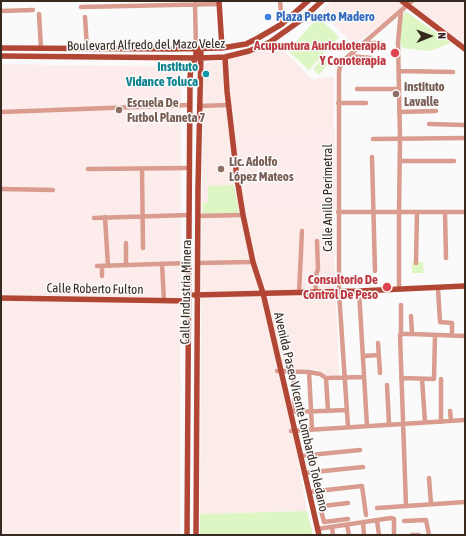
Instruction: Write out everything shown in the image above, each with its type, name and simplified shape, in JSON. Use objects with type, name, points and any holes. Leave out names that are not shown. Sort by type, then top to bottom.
[{"type":"main road","name":"Boulevard Alfredo del Mazo Velez","points":[[1,48],[222,48],[250,42],[282,24],[308,1]]},
{"type":"main road","name":"Boulevard Alfredo del Mazo Velez","points":[[1,56],[225,57],[249,51],[270,42],[301,20],[322,1]]},
{"type":"main road","points":[[402,1],[465,49]]},
{"type":"main road","points":[[219,3],[222,48]]},
{"type":"main road","name":"Calle Industria Minera","points":[[196,535],[199,106],[198,49]]},
{"type":"main road","name":"Avenida Paseo Vicente Lombardo Toledano","points":[[225,57],[237,178],[243,215],[253,262],[263,293],[278,371],[315,535]]},
{"type":"main road","name":"Calle Industria Minera","points":[[187,535],[190,78],[191,67],[198,58]]},
{"type":"main road","points":[[190,78],[194,76],[199,78]]},
{"type":"main road","points":[[190,188],[198,188]]},
{"type":"main road","points":[[188,301],[193,295],[339,292],[465,286]]},
{"type":"main road","name":"Calle Roberto Fulton","points":[[1,298],[188,301]]},
{"type":"main road","name":"Avenida Paseo Vicente Lombardo Toledano","points":[[292,431],[309,492],[311,512],[318,532]]},
{"type":"street","points":[[99,1],[99,7]]},
{"type":"street","points":[[280,1],[282,24]]},
{"type":"street","name":"Calle Anillo Perimetral","points":[[348,427],[339,292],[338,82],[340,67],[344,60],[412,1]]},
{"type":"street","points":[[81,7],[99,7],[131,3],[219,3]]},
{"type":"street","points":[[195,4],[198,49]]},
{"type":"street","points":[[1,11],[33,10]]},
{"type":"street","points":[[399,289],[400,138],[398,42],[401,11]]},
{"type":"street","points":[[39,14],[41,48]]},
{"type":"street","points":[[85,17],[87,48]]},
{"type":"street","points":[[364,43],[380,43]]},
{"type":"street","points":[[350,56],[371,58]]},
{"type":"street","points":[[399,71],[453,72]]},
{"type":"street","points":[[357,89],[399,89]]},
{"type":"street","points":[[338,103],[366,103]]},
{"type":"street","points":[[1,112],[190,105]]},
{"type":"street","points":[[199,106],[229,105]]},
{"type":"street","points":[[399,112],[436,111]]},
{"type":"street","points":[[429,124],[465,125]]},
{"type":"street","points":[[373,139],[465,138]]},
{"type":"street","points":[[372,157],[375,271]]},
{"type":"street","points":[[400,161],[454,161]]},
{"type":"street","points":[[88,169],[189,168]]},
{"type":"street","points":[[142,169],[143,248]]},
{"type":"street","points":[[1,189],[53,190]]},
{"type":"street","points":[[338,212],[465,212]]},
{"type":"street","points":[[416,263],[417,212]]},
{"type":"street","points":[[445,212],[446,258]]},
{"type":"street","points":[[94,218],[189,215]]},
{"type":"street","points":[[198,216],[243,215]]},
{"type":"street","points":[[102,276],[105,217]]},
{"type":"street","points":[[299,293],[302,231]]},
{"type":"street","points":[[316,292],[315,278],[318,269],[317,241]]},
{"type":"street","points":[[126,243],[126,265]]},
{"type":"street","points":[[197,263],[253,262]]},
{"type":"street","name":"Calle Industria Minera","points":[[102,266],[189,263]]},
{"type":"street","points":[[162,264],[164,301]]},
{"type":"street","points":[[438,288],[440,322],[452,323],[452,333]]},
{"type":"street","points":[[359,291],[367,426]]},
{"type":"street","points":[[401,305],[400,336],[402,423],[406,506]]},
{"type":"street","points":[[411,316],[412,334]]},
{"type":"street","points":[[400,336],[412,334],[465,336]]},
{"type":"street","points":[[401,378],[434,379],[435,335]]},
{"type":"street","points":[[378,344],[380,372]]},
{"type":"street","points":[[364,356],[378,355]]},
{"type":"street","points":[[278,371],[309,372],[320,374],[326,378],[364,377]]},
{"type":"street","points":[[293,371],[295,411],[297,413],[346,410]]},
{"type":"street","points":[[309,372],[312,429]]},
{"type":"street","points":[[326,378],[328,411]]},
{"type":"street","points":[[422,379],[425,422]]},
{"type":"street","points":[[441,379],[441,422]]},
{"type":"street","points":[[387,385],[389,424]]},
{"type":"street","points":[[450,410],[451,421]]},
{"type":"street","points":[[292,431],[465,420]]},
{"type":"street","points":[[300,456],[360,450]]},
{"type":"street","points":[[304,473],[363,467]]},
{"type":"street","points":[[430,478],[431,504]]},
{"type":"street","points":[[309,492],[361,485],[363,487],[366,515]]},
{"type":"street","points":[[377,508],[465,502]]},
{"type":"street","points":[[311,512],[321,510],[323,506],[348,503]]},
{"type":"street","points":[[321,510],[324,522],[348,519]]},
{"type":"street","points":[[318,532],[332,527],[393,518],[394,534]]},
{"type":"street","points":[[404,521],[426,520],[428,535]]},
{"type":"street","points":[[378,521],[379,535]]},
{"type":"street","points":[[363,522],[364,535]]},
{"type":"street","points":[[347,525],[348,535]]},
{"type":"street","points":[[332,527],[333,535]]},
{"type":"street","points":[[413,535],[419,535]]},
{"type":"shaded area","points":[[332,1],[465,1],[465,45],[408,4],[354,45],[321,11]]},
{"type":"shaded area","points":[[277,44],[312,79],[334,77],[333,222],[339,376],[325,375],[316,369],[282,369],[307,511],[200,514],[203,64],[229,59]]},
{"type":"shaded area","points":[[1,64],[181,67],[180,535],[1,535]]},
{"type":"shaded area","points":[[335,130],[336,210],[245,212],[232,132]]},
{"type":"green space","points":[[405,11],[451,43],[430,51],[402,48],[398,33]]},
{"type":"green space","points":[[318,17],[339,37],[309,70],[288,51]]},
{"type":"green space","points":[[322,59],[328,64],[319,75],[313,69]]},
{"type":"green space","points":[[234,185],[239,213],[203,216],[203,203],[208,202],[208,186]]},
{"type":"green space","points":[[412,262],[423,262],[424,273],[412,273]]},
{"type":"green space","points":[[307,511],[313,535],[200,535],[200,514]]},
{"type":"place","name":"Plaza Puerto Madero","points":[[268,17]]},
{"type":"place","name":"Acupuntura Auriculoterapia Y Conoterapia","points":[[395,53]]},
{"type":"place","name":"Instituto Vidance Toluca","points":[[206,74]]},
{"type":"place","name":"Instituto Lavalle","points":[[396,94]]},
{"type":"place","name":"Escuela De Futbol Planeta 7","points":[[119,110]]},
{"type":"place","name":"Lic. Adolfo López Mateos","points":[[221,169]]},
{"type":"place","name":"Consultorio De Control De Peso","points":[[387,287]]}]
